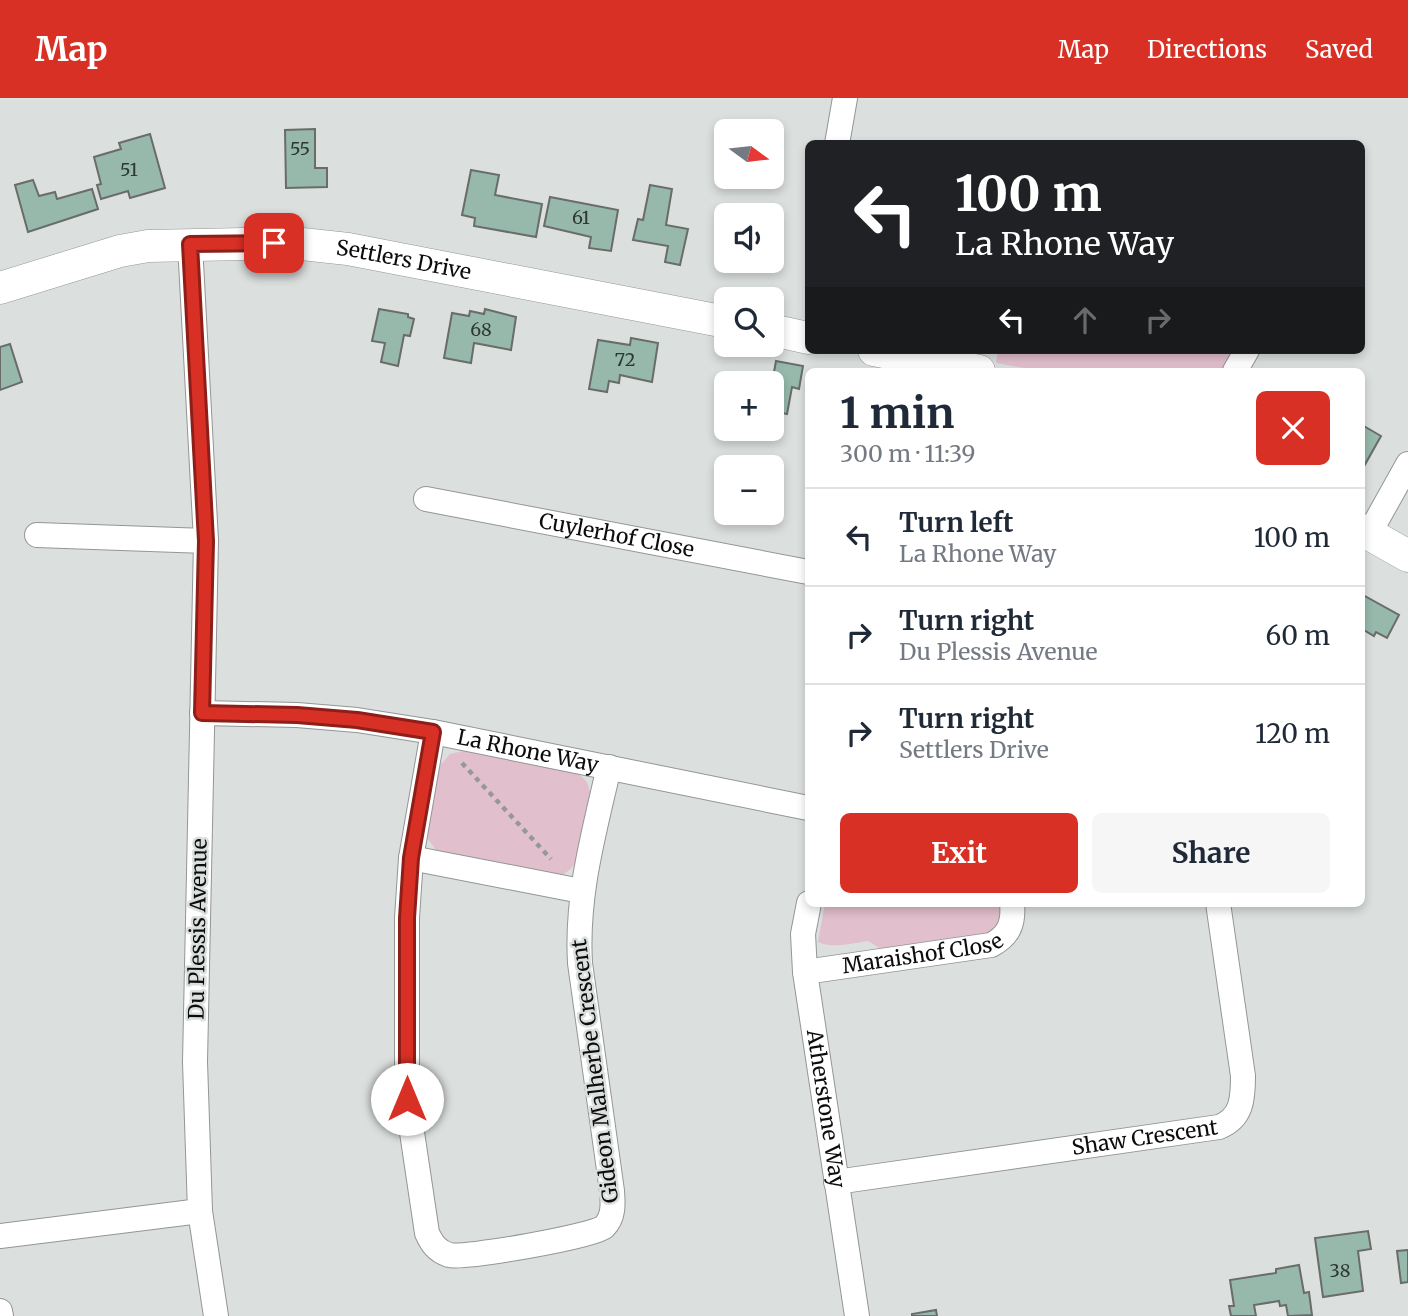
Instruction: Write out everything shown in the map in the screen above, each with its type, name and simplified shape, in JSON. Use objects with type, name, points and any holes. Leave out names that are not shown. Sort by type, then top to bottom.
[{"type":"street","points":[[838,140],[845,98]]},
{"type":"street","name":"Settlers Drive","points":[[0,288],[133,248],[190,244],[293,243],[331,246],[714,320]]},
{"type":"street","name":"Du Plessis Avenue","points":[[190,244],[206,541],[195,1062],[200,1210],[216,1316]]},
{"type":"street","points":[[784,333],[805,337]]},
{"type":"street","points":[[885,354],[912,364],[950,368]]},
{"type":"street","points":[[1408,464],[1365,532],[1408,556]]},
{"type":"street","name":"Cuylerhof Close","points":[[426,499],[805,571]]},
{"type":"street","points":[[37,535],[206,541]]},
{"type":"street","name":"La Rhone Way","points":[[202,713],[345,719],[433,732],[805,807]]},
{"type":"street","name":"Gideon Malherbe Crescent","points":[[433,732],[411,858],[407,918],[407,1099],[427,1233],[432,1244],[441,1252],[450,1255],[483,1253],[585,1235],[602,1228],[612,1213],[612,1191],[578,936],[581,891],[609,767]]},
{"type":"street","points":[[411,858],[581,891]]},
{"type":"street","name":"Atherstone Way","points":[[808,907],[803,934],[805,972],[857,1316]]},
{"type":"street","name":"Maraishof Close","points":[[805,972],[991,945],[1007,933],[1012,921],[1012,907]]},
{"type":"street","name":"Shaw Crescent","points":[[836,1182],[1228,1124],[1240,1110],[1243,1097],[1219,907]]},
{"type":"street","points":[[0,1236],[200,1210]]},
{"type":"path","points":[[433,732],[581,891]]},
{"type":"shaded area","points":[[997,354],[1235,354],[1227,368],[1024,368],[996,363]]},
{"type":"shaded area","points":[[468,750],[578,773],[587,782],[591,795],[578,857],[568,871],[559,876],[436,850],[428,839],[427,832],[437,769],[450,754]]},
{"type":"shaded area","points":[[824,907],[1003,907],[999,935],[888,953],[868,941],[836,945],[818,942]]},
{"type":"building","points":[[315,129],[315,168],[327,168],[327,187],[286,188],[285,130]]},
{"type":"building","points":[[150,134],[165,188],[130,198],[128,191],[101,199],[97,185],[101,184],[94,157],[121,149],[119,143]]},
{"type":"building","points":[[471,170],[499,175],[495,195],[542,204],[536,237],[474,226],[475,218],[462,215]]},
{"type":"building","points":[[33,180],[39,196],[55,192],[57,199],[92,189],[98,209],[28,232],[15,185]]},
{"type":"building","points":[[650,185],[672,189],[666,225],[688,229],[680,265],[665,262],[668,246],[633,240],[638,219],[643,220]]},
{"type":"building","points":[[550,197],[618,210],[611,251],[589,248],[591,237],[544,226]]},
{"type":"building","points":[[379,309],[408,314],[408,317],[414,319],[410,336],[404,335],[398,366],[381,362],[385,343],[372,341]]},
{"type":"building","points":[[485,309],[516,317],[511,350],[474,343],[471,363],[444,358],[452,313],[469,316],[470,311],[484,314]]},
{"type":"building","points":[[631,338],[658,343],[652,382],[620,375],[619,383],[609,381],[607,392],[589,389],[598,340],[630,345]]},
{"type":"building","points":[[10,344],[22,382],[0,390],[0,347]]},
{"type":"building","points":[[776,361],[803,366],[799,389],[792,387],[787,414],[784,413],[784,371],[774,371]]},
{"type":"building","points":[[1365,427],[1381,436],[1365,464]]},
{"type":"building","points":[[1365,596],[1399,615],[1387,638],[1376,632],[1374,636],[1365,631]]},
{"type":"building","points":[[1368,1231],[1371,1249],[1358,1251],[1363,1291],[1323,1297],[1315,1238]]},
{"type":"building","points":[[1408,1250],[1408,1282],[1401,1283],[1397,1251]]},
{"type":"building","points":[[1299,1265],[1304,1293],[1309,1292],[1312,1315],[1288,1316],[1286,1305],[1280,1306],[1279,1301],[1254,1305],[1256,1316],[1231,1316],[1229,1306],[1234,1306],[1230,1280],[1276,1273],[1276,1269]]},
{"type":"building","points":[[936,1310],[937,1316],[912,1316],[912,1314]]},
{"type":"route","points":[[274,243],[190,244],[206,541],[202,713],[297,715],[357,720],[433,732],[411,858],[407,918],[407,1099]]}]
